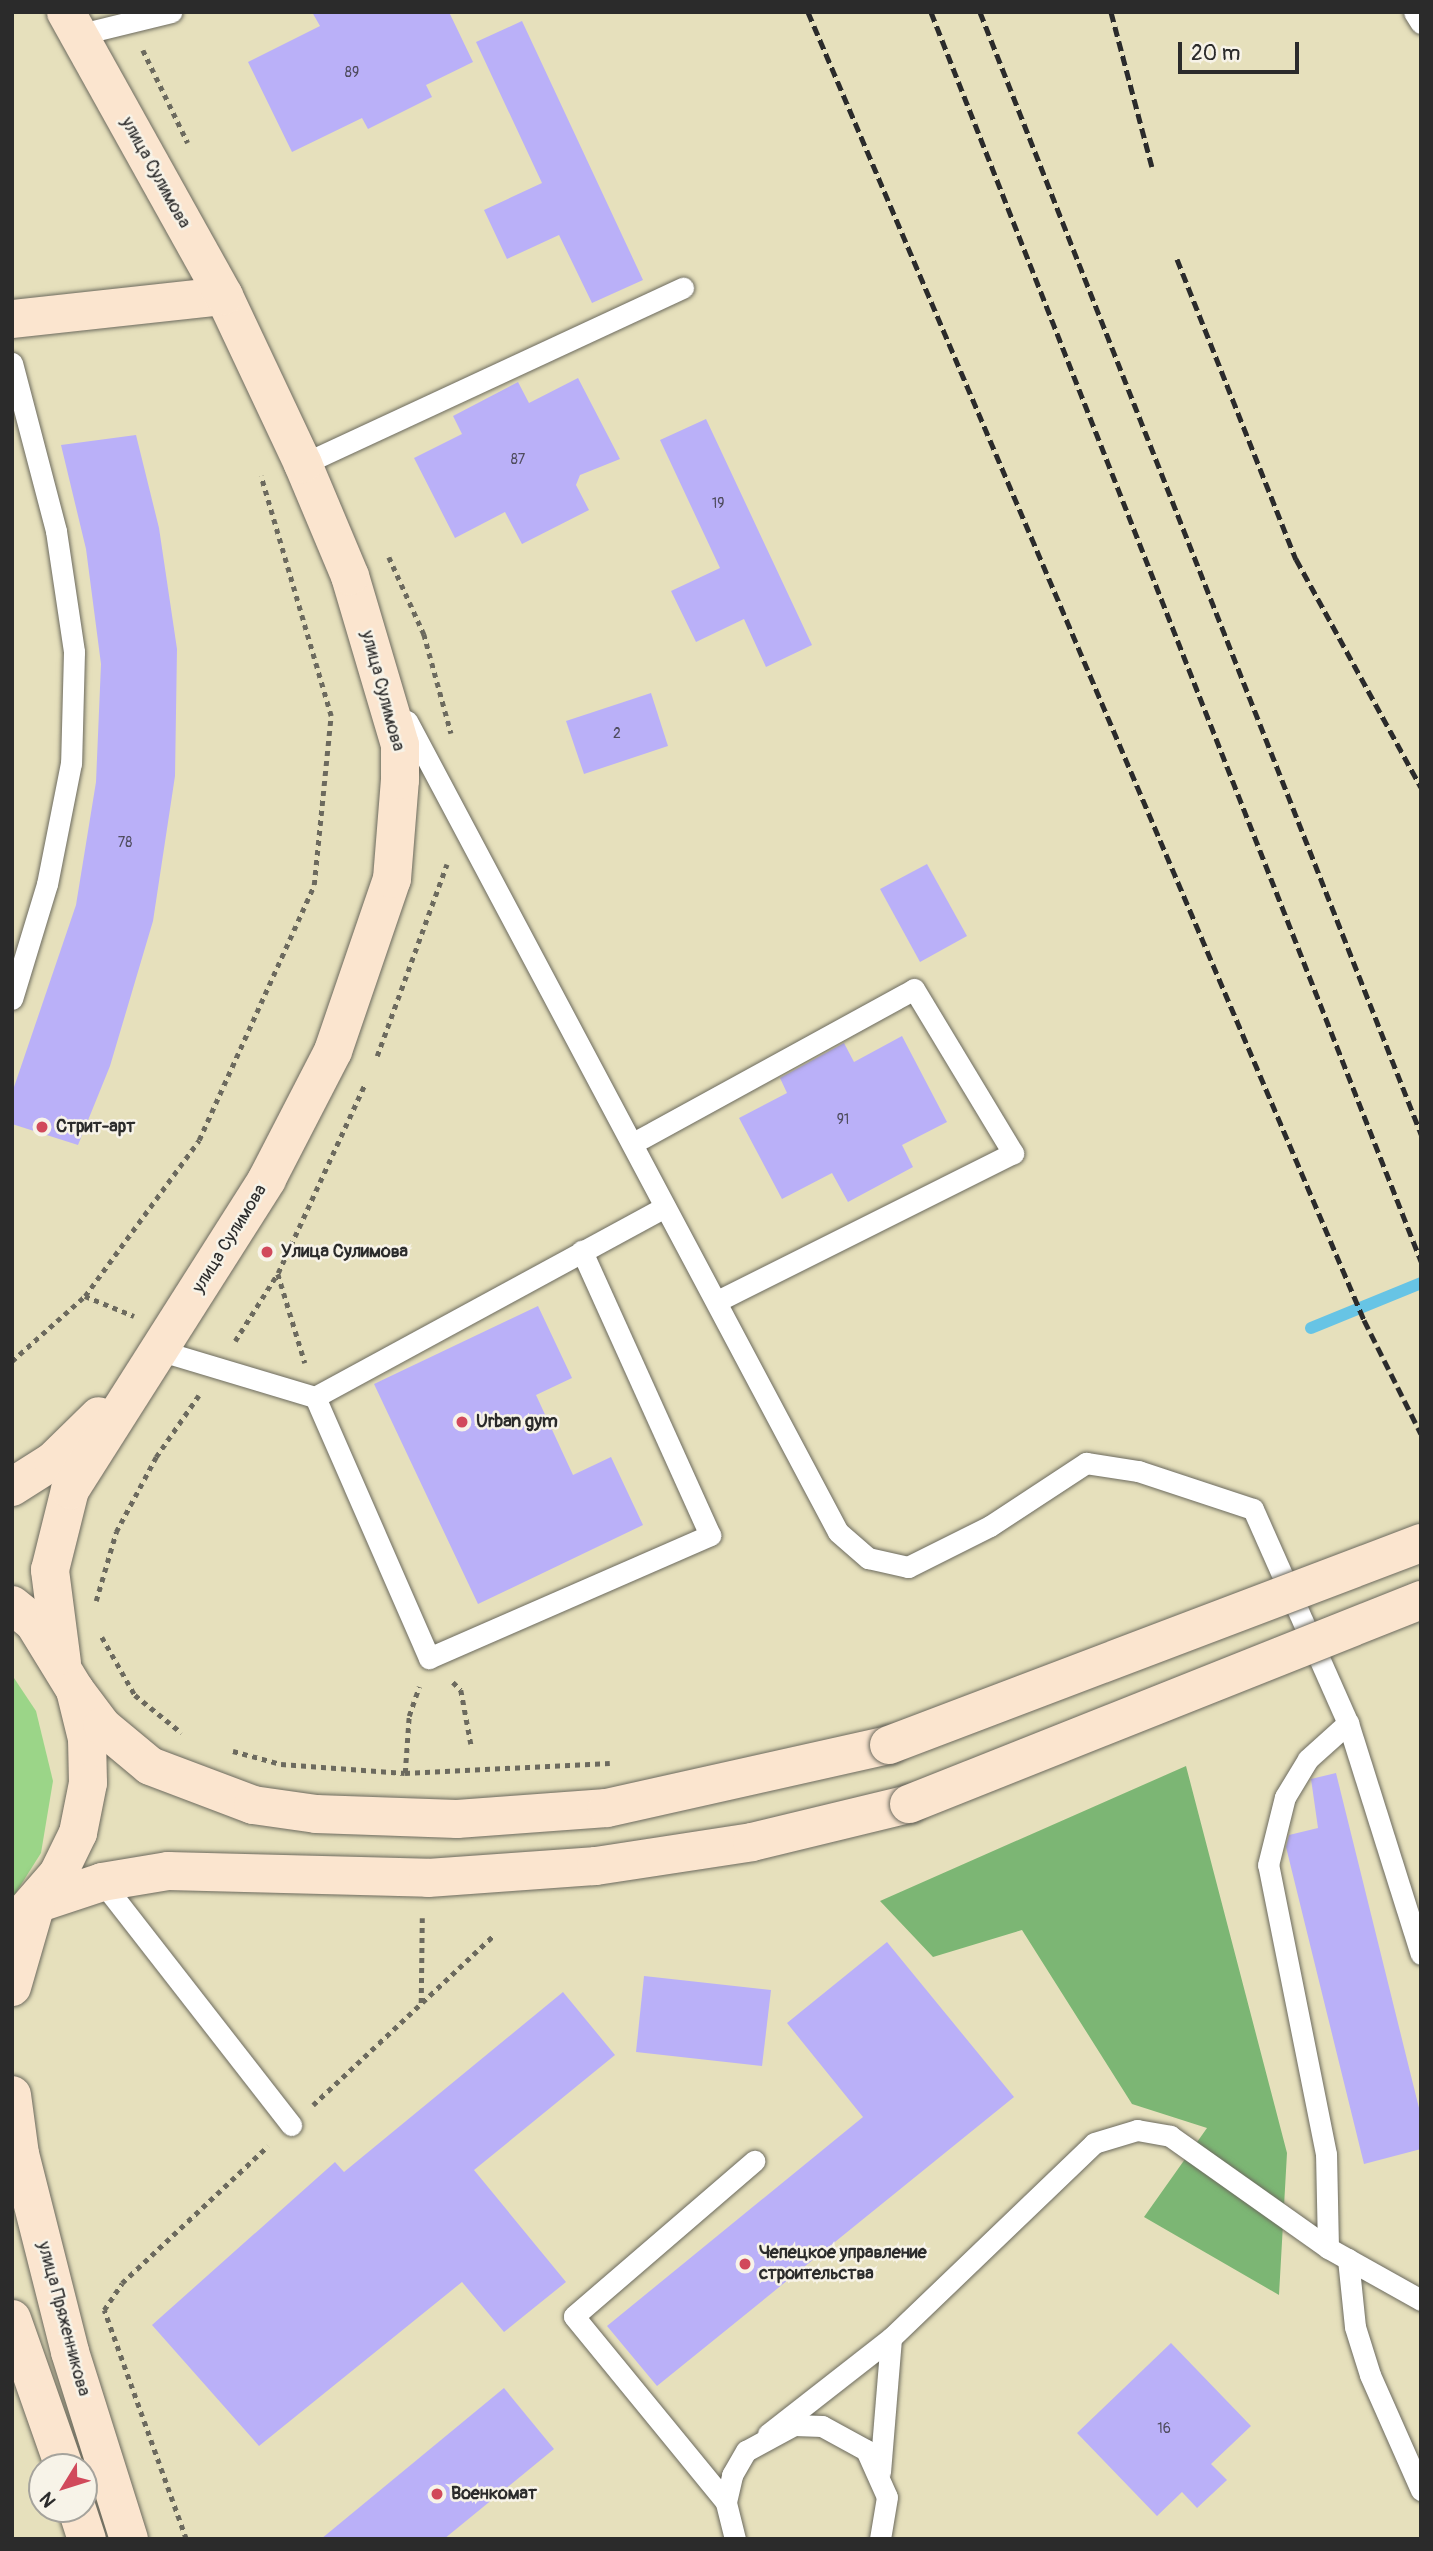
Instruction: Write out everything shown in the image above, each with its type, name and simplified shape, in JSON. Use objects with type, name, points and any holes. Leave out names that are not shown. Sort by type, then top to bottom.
[{"type":"main road","name":"улица Сулимова","points":[[24,1916],[78,1833],[88,1783],[88,1740],[69,1676],[50,1570],[55,1532],[70,1490],[267,1179],[333,1051],[365,966],[400,836],[400,745],[350,576],[303,464],[224,296],[72,24]]},
{"type":"main road","points":[[12,319],[224,296]]},
{"type":"main road","name":"улица Сулимова","points":[[12,1487],[53,1461],[150,1363]]},
{"type":"main road","points":[[12,1605],[69,1676],[102,1726],[150,1766],[253,1805],[316,1814],[457,1819],[607,1808],[890,1745],[1421,1543]]},
{"type":"main road","points":[[12,1987],[24,1916],[102,1882],[168,1871],[428,1878],[596,1866],[752,1842],[909,1804],[1421,1600]]},
{"type":"main road","name":"улица Пряженникова","points":[[12,2095],[20,2154],[70,2352],[129,2539]]},
{"type":"main road","points":[[12,2319],[59,2453]]},
{"type":"lane","points":[[72,24],[131,26],[171,12]]},
{"type":"lane","points":[[1414,12],[1421,23]]},
{"type":"lane","points":[[303,464],[682,288]]},
{"type":"lane","points":[[12,363],[56,531],[74,652],[71,763],[47,884],[12,999]]},
{"type":"lane","points":[[377,667],[635,1142],[665,1207],[718,1301],[838,1532],[869,1558],[908,1567],[990,1526],[1086,1463],[1138,1471],[1253,1509],[1348,1723],[1421,1954]]},
{"type":"lane","points":[[635,1142],[914,989],[1013,1153],[718,1301]]},
{"type":"lane","points":[[150,1363],[217,1370],[315,1397],[665,1207]]},
{"type":"lane","points":[[315,1397],[429,1658],[710,1535],[582,1251]]},
{"type":"lane","points":[[1328,2248],[1326,2154],[1268,1865],[1286,1797],[1308,1759],[1348,1723]]},
{"type":"lane","points":[[102,1882],[291,2125]]},
{"type":"lane","points":[[726,2501],[732,2475],[768,2434],[891,2338],[1094,2144],[1137,2130],[1170,2136],[1328,2248],[1421,2300]]},
{"type":"lane","points":[[735,2539],[726,2501],[575,2316],[754,2161]]},
{"type":"lane","points":[[1348,2259],[1355,2327],[1370,2375],[1421,2490]]},
{"type":"lane","points":[[880,2472],[891,2338]]},
{"type":"lane","points":[[768,2434],[794,2425],[822,2426],[866,2450],[880,2472],[887,2497],[880,2539]]},
{"type":"path","points":[[131,26],[191,148]]},
{"type":"path","points":[[12,1361],[85,1296],[199,1140],[314,885],[331,716],[260,471]]},
{"type":"path","points":[[387,552],[424,634],[455,746]]},
{"type":"path","points":[[373,1066],[461,822]]},
{"type":"path","points":[[98,1614],[100,1571],[116,1532],[156,1457],[217,1370],[278,1273],[367,1078]]},
{"type":"path","points":[[278,1273],[315,1397]]},
{"type":"path","points":[[100,1628],[112,1665],[135,1695],[194,1738]]},
{"type":"path","points":[[429,1658],[461,1690],[471,1744]]},
{"type":"path","points":[[405,1773],[409,1716]]},
{"type":"path","points":[[218,1748],[281,1764],[405,1773],[625,1761]]},
{"type":"path","points":[[421,2003],[422,1909]]},
{"type":"path","points":[[186,2539],[104,2310],[122,2283],[494,1935]]},
{"type":"green space","points":[[12,1675],[36,1711],[53,1781],[41,1853],[12,1899]]},
{"type":"green space","points":[[1186,1766],[1287,2153],[1279,2295],[1144,2217],[1207,2128],[1132,2104],[1022,1930],[933,1957],[880,1901]]},
{"type":"building","points":[[312,12],[449,12],[473,62],[426,85],[432,97],[368,129],[362,118],[292,152],[248,62],[320,26]]},
{"type":"building","points":[[522,21],[643,280],[592,303],[559,235],[507,259],[484,210],[542,183],[476,42]]},
{"type":"building","points":[[578,378],[620,459],[580,475],[576,485],[589,510],[522,544],[505,512],[455,538],[414,458],[462,434],[453,416],[518,382],[529,403]]},
{"type":"building","points":[[706,419],[812,645],[766,667],[744,619],[696,642],[671,591],[720,568],[660,440]]},
{"type":"building","points":[[136,435],[159,528],[177,649],[175,776],[153,921],[110,1066],[78,1145],[12,1124],[12,1093],[76,905],[96,782],[101,664],[86,549],[61,445]]},
{"type":"building","points":[[651,693],[668,746],[584,774],[566,721]]},
{"type":"building","points":[[927,864],[967,936],[920,962],[880,889]]},
{"type":"building","points":[[902,1036],[947,1122],[902,1145],[913,1167],[848,1202],[832,1173],[782,1199],[739,1118],[787,1093],[780,1078],[844,1043],[854,1062]]},
{"type":"building","points":[[538,1306],[572,1378],[536,1395],[573,1475],[611,1457],[643,1525],[478,1604],[374,1384]]},
{"type":"building","points":[[1336,1773],[1421,2116],[1421,2149],[1364,2164],[1286,1847],[1289,1835],[1318,1828],[1311,1779]]},
{"type":"building","points":[[887,1942],[1014,2097],[657,2386],[607,2326],[863,2117],[787,2023]]},
{"type":"building","points":[[644,1976],[771,1990],[762,2066],[636,2052]]},
{"type":"building","points":[[563,1992],[615,2055],[474,2170],[566,2282],[504,2332],[462,2282],[259,2446],[152,2325],[335,2162],[344,2172]]},
{"type":"building","points":[[1171,2343],[1251,2426],[1211,2464],[1227,2480],[1197,2508],[1182,2492],[1157,2516],[1077,2433]]},
{"type":"building","name":"Военкомат","points":[[504,2388],[554,2449],[444,2539],[321,2539]]},
{"type":"waterway","points":[[1311,1328],[1421,1283]]},
{"type":"railway","points":[[808,12],[1364,1320],[1421,1434]]},
{"type":"railway","points":[[931,12],[1421,1261]]},
{"type":"railway","points":[[980,12],[1421,1134]]},
{"type":"railway","points":[[1111,12],[1152,167]]},
{"type":"railway","points":[[1177,259],[1296,559],[1421,787]]},
{"type":"place","name":"Стрит-арт","points":[[42,1127]]},
{"type":"place","name":"Улица Сулимова","points":[[267,1252]]},
{"type":"place","name":"Urban gym","points":[[462,1422]]},
{"type":"place","name":"Чепецкое управление строительства","points":[[745,2264]]},
{"type":"place","name":"Военкомат","points":[[437,2494]]}]
